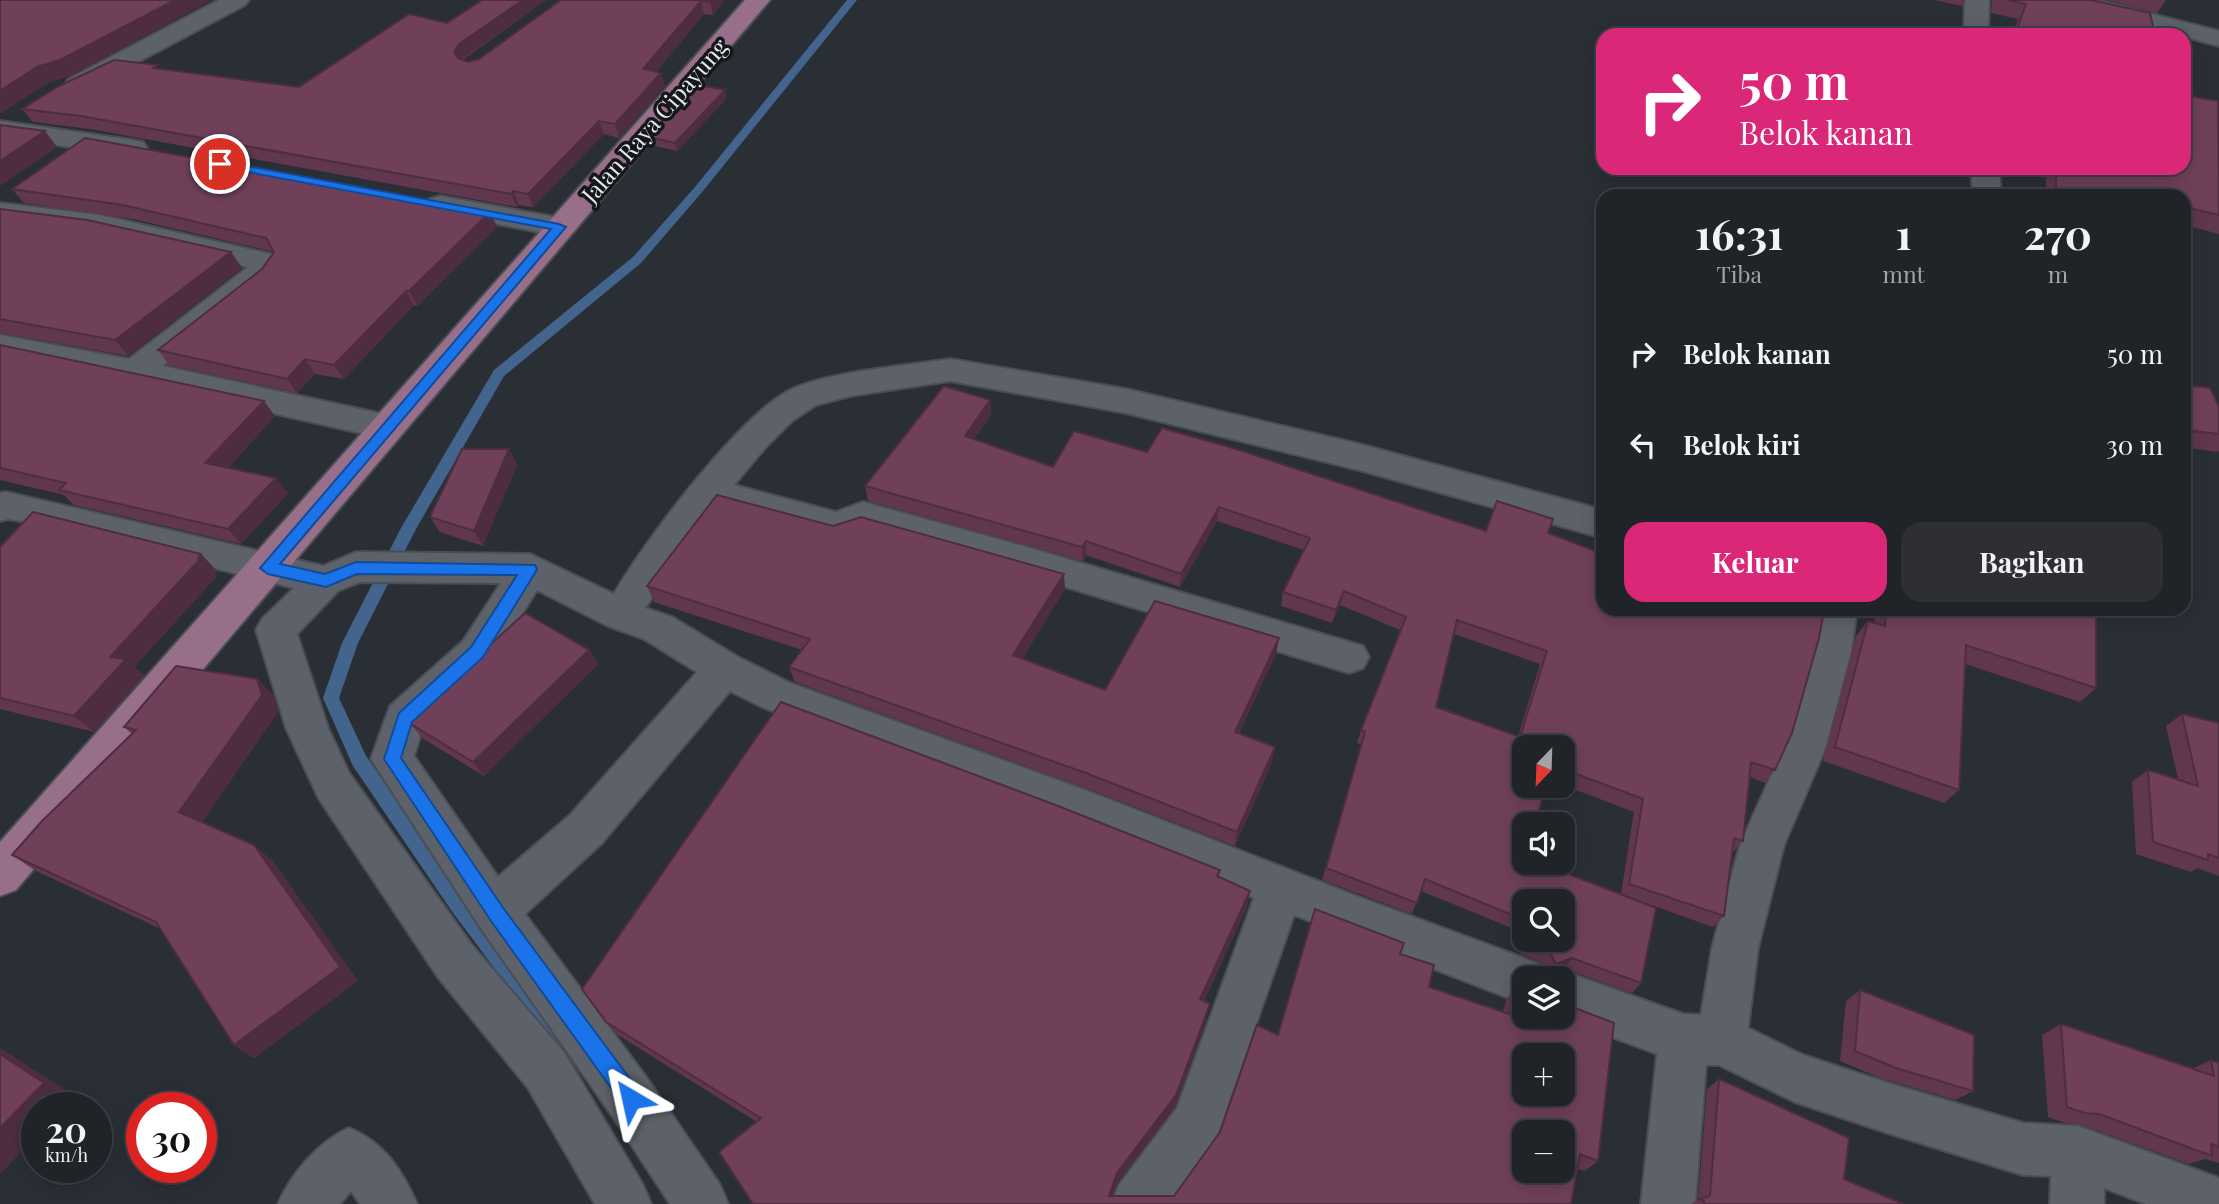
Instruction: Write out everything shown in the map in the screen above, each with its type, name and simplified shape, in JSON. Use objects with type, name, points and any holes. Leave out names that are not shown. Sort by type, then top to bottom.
[{"type":"main road","name":"Jalan Raya Cipayung","points":[[0,875],[758,0]]},
{"type":"street","points":[[58,91],[81,83],[237,0]]},
{"type":"street","points":[[1976,28],[1977,0]]},
{"type":"street","points":[[2059,0],[2117,11],[2179,28]]},
{"type":"street","points":[[2191,31],[2219,39]]},
{"type":"street","points":[[0,129],[35,106]]},
{"type":"street","points":[[0,129],[90,140],[157,152]]},
{"type":"street","points":[[57,162],[90,140]]},
{"type":"street","points":[[0,205],[24,185]]},
{"type":"street","points":[[412,200],[559,227]]},
{"type":"street","points":[[0,212],[57,215],[134,230],[264,262],[266,265],[259,274],[135,371]]},
{"type":"street","points":[[0,346],[135,371],[387,427]]},
{"type":"street","points":[[622,615],[635,591],[709,492],[780,413],[805,397],[850,384],[950,370],[1139,404],[1359,457],[1596,522]]},
{"type":"street","points":[[709,492],[838,526],[863,516],[1020,559],[1349,657]]},
{"type":"street","points":[[0,508],[6,505],[38,511],[268,568],[341,574],[418,569],[530,569],[622,615],[658,628],[723,668],[776,695],[1070,804],[1280,889],[1512,976]]},
{"type":"street","points":[[530,569],[477,652],[405,718],[392,759],[498,915],[631,1099],[701,1204]]},
{"type":"street","points":[[276,630],[341,574]]},
{"type":"street","points":[[225,616],[276,630]]},
{"type":"street","points":[[1668,1204],[1702,1040],[1735,948],[1762,845],[1804,749],[1831,652],[1837,616]]},
{"type":"street","points":[[276,630],[307,728],[334,786],[454,960],[546,1070],[624,1204]]},
{"type":"street","points":[[498,915],[511,895],[586,829],[723,668]]},
{"type":"street","points":[[1138,1204],[1197,1124],[1280,889]]},
{"type":"street","points":[[1575,999],[1702,1040],[1795,1077],[1888,1108],[2023,1149],[2078,1152],[2216,1204]]},
{"type":"street","points":[[2077,1204],[2078,1152]]},
{"type":"street","points":[[305,1204],[349,1154],[369,1171],[390,1204]]},
{"type":"building","points":[[0,0],[175,0],[60,60],[37,67],[0,91]]},
{"type":"building","points":[[482,0],[523,0],[459,44],[454,52],[458,58],[468,62],[479,59],[561,0],[711,0],[701,1],[643,69],[661,73],[615,124],[599,121],[528,194],[513,191],[511,194],[81,116],[22,109],[59,86],[114,60],[158,65],[153,68],[299,87],[409,14],[447,23]]},
{"type":"building","points":[[2008,0],[2091,0],[2150,13],[2153,28],[2017,28],[2026,4]]},
{"type":"building","points":[[693,84],[725,90],[675,143],[648,137]]},
{"type":"building","points":[[2191,96],[2218,101],[2219,215],[2191,209],[2191,189],[2056,189],[2056,175],[2191,175]]},
{"type":"building","points":[[0,125],[45,131],[0,161]]},
{"type":"building","points":[[85,138],[490,212],[406,291],[334,365],[305,359],[287,379],[158,350],[262,269],[274,252],[266,238],[123,205],[12,189]]},
{"type":"building","points":[[0,209],[87,220],[231,252],[115,340],[0,319]]},
{"type":"building","points":[[0,345],[264,401],[205,463],[276,478],[228,529],[59,490],[66,483],[0,468]]},
{"type":"building","points":[[944,386],[990,400],[965,436],[1053,467],[1074,431],[1147,452],[1162,428],[1236,449],[1486,531],[1497,501],[1553,519],[1548,533],[1596,551],[1596,616],[1823,616],[1792,733],[1775,770],[1751,762],[1743,841],[1734,838],[1724,916],[1629,884],[1643,799],[1575,774],[1575,735],[1521,735],[1547,651],[1457,620],[1436,707],[1514,735],[1512,735],[1512,798],[1543,798],[1538,812],[1512,812],[1512,875],[1571,875],[1656,908],[1641,983],[1572,958],[1556,964],[1550,952],[1575,952],[1575,889],[1512,889],[1512,915],[1425,879],[1417,903],[1326,868],[1365,732],[1361,730],[1406,617],[1344,591],[1336,610],[1283,592],[1310,538],[1219,507],[1181,574],[1086,541],[1082,547],[865,486]]},
{"type":"building","points":[[2191,386],[2210,388],[2219,407],[2219,434],[2191,431]]},
{"type":"building","points":[[462,449],[509,449],[474,531],[430,517]]},
{"type":"building","points":[[717,495],[833,526],[861,517],[1064,574],[1013,655],[1105,690],[1155,601],[1279,638],[1235,732],[1275,747],[1237,832],[1086,773],[789,667],[810,639],[647,586]]},
{"type":"building","points":[[33,512],[201,554],[198,558],[201,558],[110,657],[126,659],[74,716],[0,698],[0,547]]},
{"type":"building","points":[[525,613],[589,650],[473,762],[411,724],[414,714]]},
{"type":"building","points":[[1886,616],[2096,616],[2096,688],[1966,645],[1959,790],[1835,747],[1868,621],[1885,626]]},
{"type":"building","points":[[176,666],[257,679],[262,695],[179,812],[254,845],[340,967],[234,1045],[156,922],[12,855],[42,821],[136,730],[124,727]]},
{"type":"building","points":[[781,702],[1220,870],[1217,876],[1250,891],[1200,999],[1210,1004],[1176,1095],[1117,1173],[1109,1196],[1174,1196],[1220,1132],[1257,1025],[1278,1035],[1315,909],[1404,943],[1400,954],[1434,965],[1429,987],[1509,1014],[1512,1002],[1512,1029],[1575,1029],[1575,1008],[1614,1023],[1598,1161],[1580,1154],[1575,1182],[1575,1120],[1512,1120],[1512,1183],[1575,1183],[1571,1204],[753,1204],[719,1152],[761,1118],[606,1022],[582,989]]},
{"type":"building","points":[[2182,714],[2219,723],[2219,858],[2208,854],[2208,860],[2153,842],[2148,770],[2198,786]]},
{"type":"building","points":[[1860,990],[1974,1035],[1973,1091],[1896,1068],[1855,1051]]},
{"type":"building","points":[[2061,1024],[2214,1076],[2211,1060],[2219,1063],[2219,1147],[2211,1144],[2212,1156],[2099,1114],[2067,1107]]},
{"type":"building","points":[[0,1054],[44,1083],[35,1092],[21,1092],[21,1107],[0,1128]]},
{"type":"building","points":[[1719,1079],[1849,1138],[1844,1179],[1903,1204],[1704,1204],[1704,1201],[1699,1199],[1710,1196]]},
{"type":"waterway","points":[[562,1043],[458,904],[359,761],[331,698],[350,643],[409,528],[499,373],[637,260],[699,189],[852,0]]},
{"type":"route","points":[[220,164],[559,227],[268,568],[326,581],[356,568],[530,569],[477,652],[405,718],[392,759],[498,915],[631,1099]]}]
